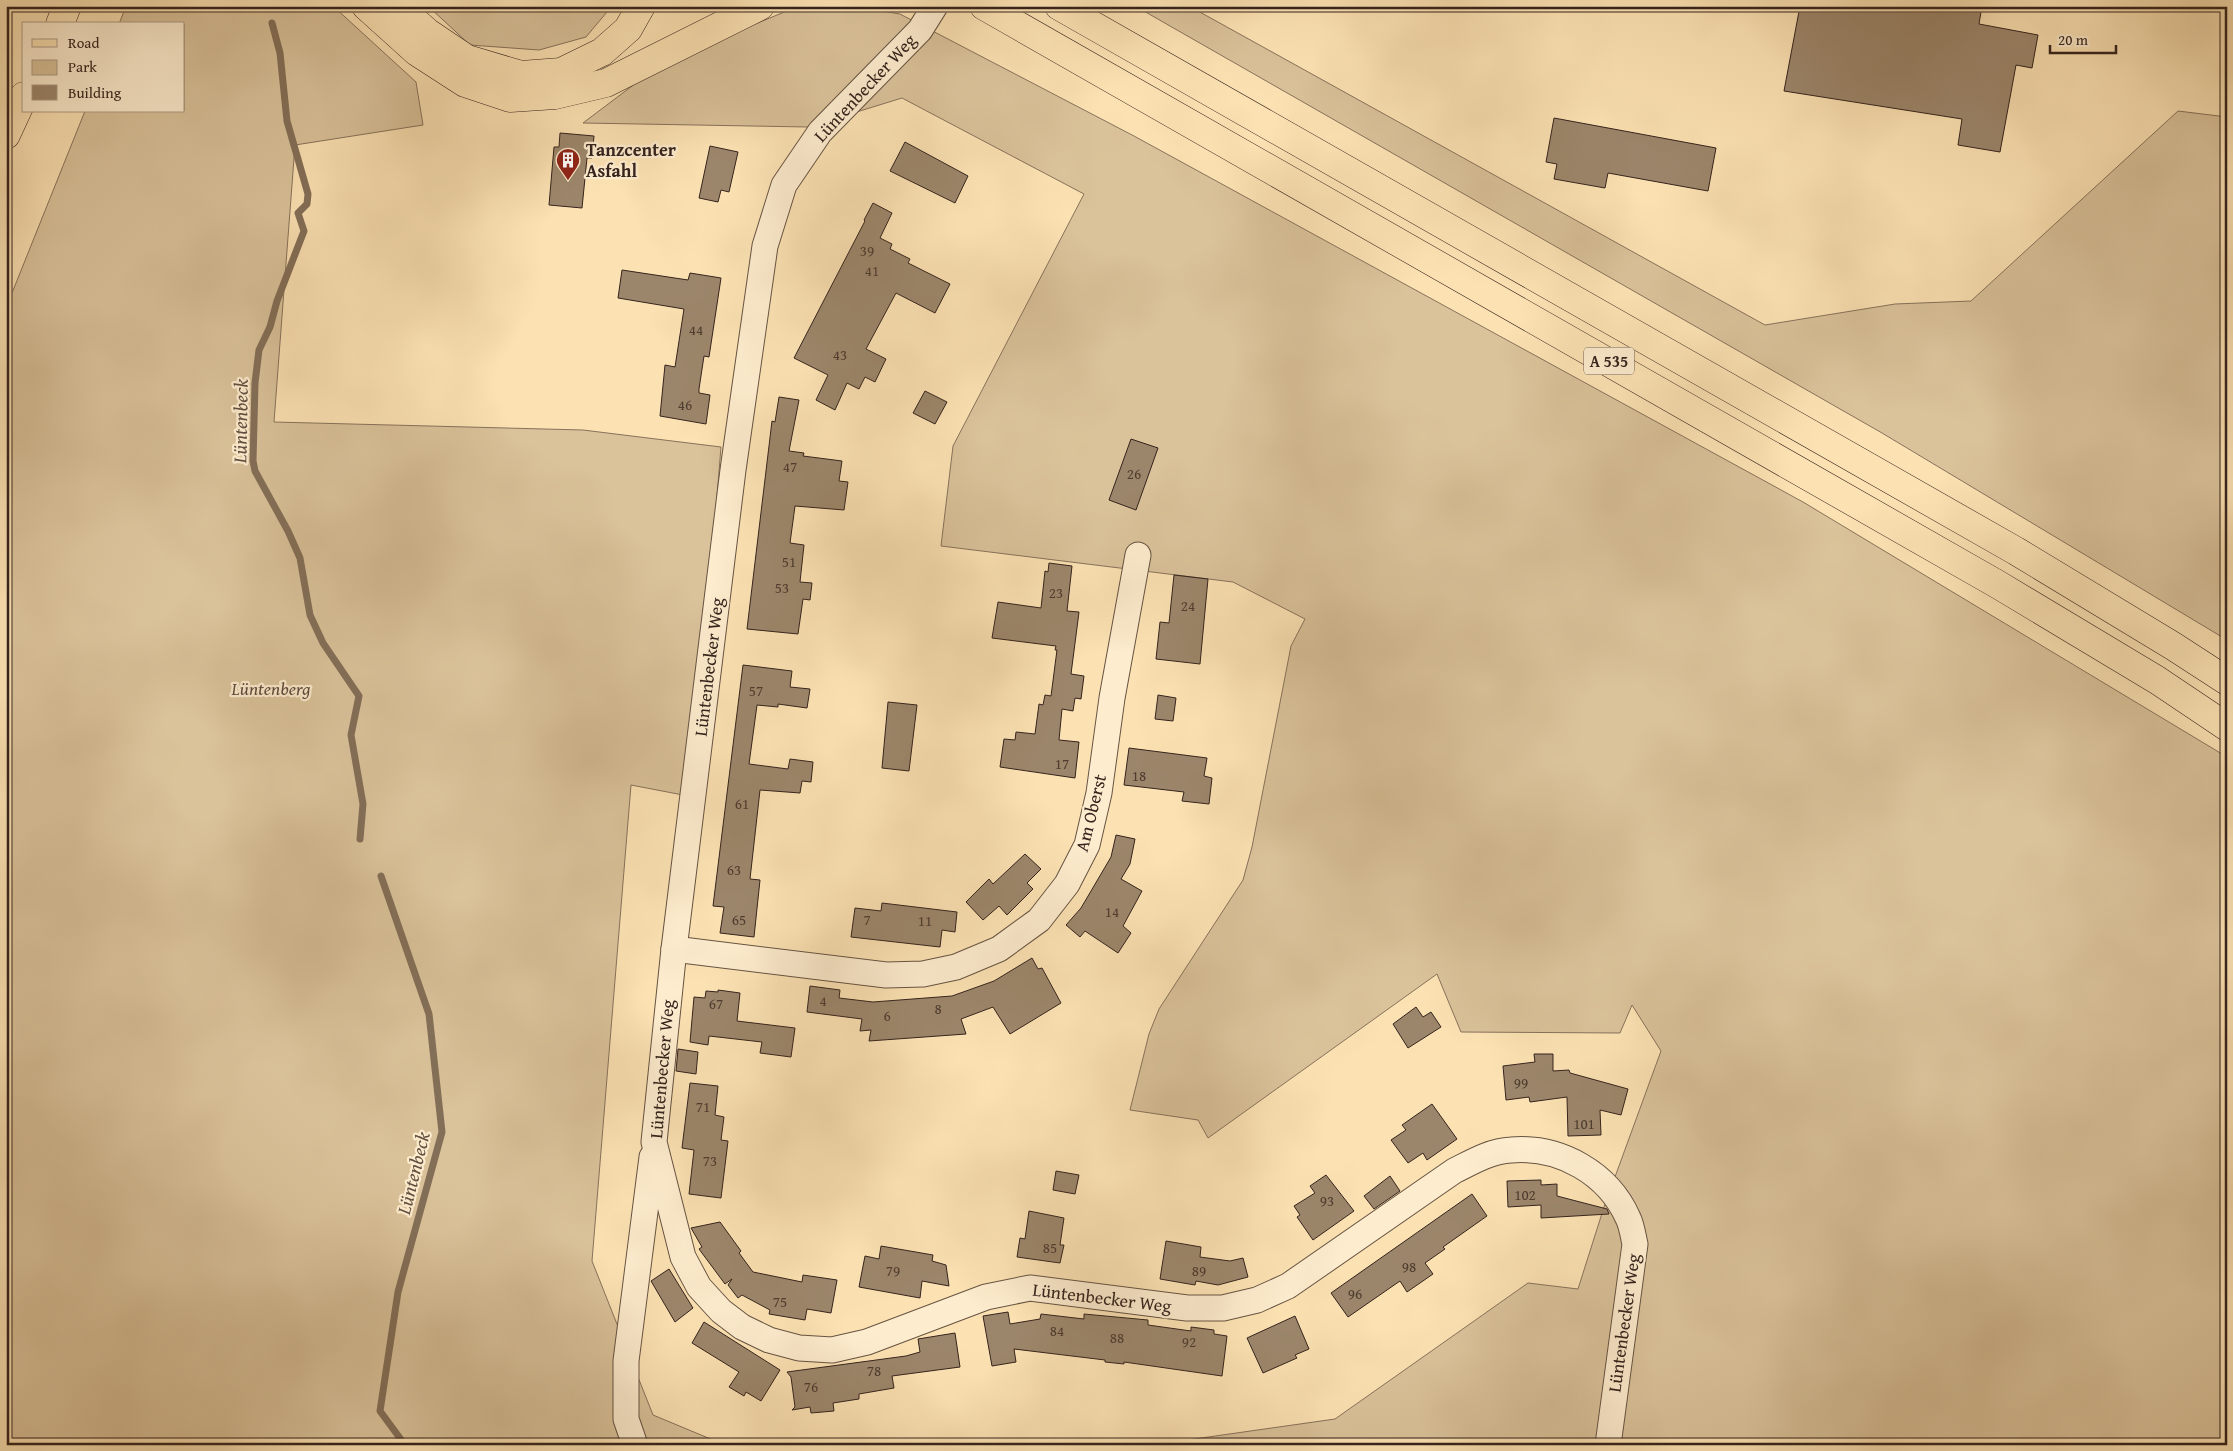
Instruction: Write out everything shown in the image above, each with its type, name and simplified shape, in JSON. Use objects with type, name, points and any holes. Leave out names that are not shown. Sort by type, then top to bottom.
[{"type":"main road","points":[[366,6],[417,52],[465,83],[510,98],[555,95],[606,83],[760,6]]},
{"type":"main road","points":[[398,6],[427,32],[466,59],[521,75],[561,72],[602,52],[628,28],[642,6]]},
{"type":"main road","name":"A 535","points":[[984,6],[1972,569],[2157,680],[2227,727]]},
{"type":"main road","name":"A 535","points":[[1059,6],[2008,546],[2173,646],[2227,682]]},
{"type":"main road","points":[[6,135],[22,100]]},
{"type":"street","name":"Lüntenbecker Weg","points":[[935,6],[920,30],[820,132],[784,186],[766,246],[733,470],[674,949],[654,1142],[683,1258],[699,1287],[721,1312],[742,1327],[762,1337],[798,1348],[832,1350],[866,1342],[986,1297],[1030,1288],[1187,1308],[1224,1308],[1256,1300],[1288,1286],[1454,1171],[1483,1156],[1510,1150],[1536,1150],[1566,1158],[1592,1172],[1613,1193],[1629,1219],[1635,1244],[1608,1445]]},
{"type":"street","name":"Am Oberst","points":[[674,949],[886,975],[923,974],[956,967],[1000,949],[1038,920],[1067,884],[1087,845],[1099,793],[1112,698],[1138,555]]},
{"type":"street","points":[[635,1445],[626,1419],[626,1361],[654,1142]]},
{"type":"green space","name":"Lüntenberg","points":[[126,6],[333,6],[416,82],[423,125],[295,145],[274,422],[583,430],[721,447],[715,521],[683,795],[631,785],[592,1261],[653,1415],[725,1445],[6,1445],[6,308],[85,112],[185,112],[185,22],[120,22]]},
{"type":"green space","points":[[428,6],[612,6],[586,37],[539,50],[470,45]]},
{"type":"green space","points":[[799,6],[851,6],[900,14],[1134,136],[1803,502],[2227,757],[2227,1445],[1152,1445],[1335,1419],[1528,1283],[1578,1289],[1604,1207],[1661,1051],[1632,1005],[1620,1033],[1461,1032],[1437,974],[1208,1138],[1198,1120],[1130,1110],[1149,1034],[1159,1009],[1243,880],[1252,847],[1291,646],[1305,619],[1233,582],[941,546],[953,446],[1084,194],[902,98],[808,127],[583,123],[644,77],[743,29]]},
{"type":"green space","points":[[1135,6],[1189,6],[1765,325],[1895,304],[1971,301],[2178,111],[2227,117],[2227,640],[1882,433]]},
{"type":"building","points":[[1800,6],[1982,6],[1979,24],[2038,35],[2032,68],[2016,65],[2000,152],[1958,145],[1962,119],[1784,91]]},
{"type":"building","points":[[1554,118],[1716,148],[1708,191],[1608,173],[1605,188],[1554,179],[1557,164],[1546,162]]},
{"type":"building","name":"Tanzcenter Asfahl","points":[[560,133],[594,136],[592,158],[587,158],[582,208],[549,205],[554,147],[559,147]]},
{"type":"building","points":[[905,142],[968,176],[955,203],[890,171]]},
{"type":"building","points":[[710,146],[738,152],[729,192],[721,190],[718,202],[699,198]]},
{"type":"building","points":[[873,203],[892,213],[880,238],[892,244],[890,249],[910,259],[908,263],[950,284],[935,313],[896,293],[866,349],[886,359],[875,382],[865,377],[859,389],[847,383],[835,410],[816,400],[828,375],[794,358]]},
{"type":"building","points":[[622,270],[688,280],[690,273],[721,278],[709,357],[704,356],[699,389],[699,393],[710,395],[706,424],[660,416],[665,365],[675,367],[684,309],[618,298]]},
{"type":"building","points":[[925,391],[947,402],[935,424],[913,413]]},
{"type":"building","points":[[779,397],[799,400],[789,451],[804,453],[803,456],[842,461],[839,481],[848,482],[844,510],[795,506],[790,543],[804,545],[800,582],[812,583],[810,600],[803,599],[798,634],[747,629],[772,421],[775,422]]},
{"type":"building","points":[[1131,439],[1158,448],[1136,510],[1109,500]]},
{"type":"building","points":[[1049,563],[1072,566],[1067,611],[1079,612],[1071,674],[1084,676],[1081,699],[1075,698],[1073,711],[1062,709],[1059,740],[1079,742],[1075,778],[1000,767],[1004,739],[1015,740],[1016,732],[1035,734],[1039,704],[1043,705],[1045,695],[1051,696],[1057,650],[1055,650],[1056,646],[992,638],[998,602],[1041,608],[1045,571],[1048,572]]},
{"type":"building","points":[[1174,575],[1208,579],[1200,664],[1156,659],[1160,622],[1169,623]]},
{"type":"building","points":[[743,665],[792,671],[790,687],[810,689],[807,708],[778,704],[778,707],[757,705],[749,764],[788,769],[790,759],[813,762],[811,782],[802,781],[800,793],[760,790],[750,879],[760,880],[754,937],[720,933],[724,907],[713,906]]},
{"type":"building","points":[[1158,695],[1176,698],[1173,721],[1155,719]]},
{"type":"building","points":[[888,702],[917,705],[909,771],[882,768]]},
{"type":"building","points":[[1129,748],[1207,758],[1204,776],[1212,778],[1209,804],[1182,801],[1184,792],[1124,785]]},
{"type":"building","points":[[1116,835],[1135,839],[1130,864],[1121,879],[1142,891],[1123,926],[1131,933],[1118,953],[1085,931],[1080,937],[1066,925],[1081,908],[1111,857]]},
{"type":"building","points":[[1025,854],[1041,869],[1027,883],[1033,889],[1007,915],[999,906],[983,920],[966,902],[989,879],[993,884]]},
{"type":"building","points":[[882,903],[957,912],[955,932],[942,930],[940,947],[851,937],[855,908],[881,911]]},
{"type":"building","points":[[1032,958],[1038,969],[1042,968],[1061,1003],[1010,1034],[993,1007],[961,1019],[966,1034],[869,1041],[871,1030],[860,1031],[862,1019],[807,1012],[810,986],[840,990],[839,998],[873,1002],[952,996],[994,981]]},
{"type":"building","points":[[718,990],[740,993],[737,1021],[795,1028],[791,1057],[760,1053],[762,1042],[709,1036],[708,1045],[690,1042],[694,997],[705,998],[706,991],[718,992]]},
{"type":"building","points":[[1416,1007],[1423,1017],[1431,1012],[1441,1027],[1408,1048],[1393,1024]]},
{"type":"building","points":[[678,1049],[698,1052],[696,1074],[676,1071]]},
{"type":"building","points":[[1534,1054],[1553,1054],[1553,1071],[1569,1070],[1570,1073],[1628,1089],[1621,1115],[1600,1110],[1601,1135],[1568,1136],[1567,1097],[1530,1102],[1529,1097],[1506,1100],[1503,1066],[1535,1062]]},
{"type":"building","points":[[690,1083],[718,1086],[715,1115],[724,1117],[721,1140],[728,1141],[721,1198],[689,1194],[694,1150],[682,1148]]},
{"type":"building","points":[[1432,1104],[1457,1139],[1427,1160],[1423,1153],[1408,1163],[1391,1140],[1406,1130],[1402,1125]]},
{"type":"building","points":[[1056,1171],[1079,1175],[1075,1194],[1053,1190]]},
{"type":"building","points":[[1326,1175],[1354,1211],[1313,1240],[1297,1217],[1300,1215],[1294,1206],[1315,1193],[1310,1186]]},
{"type":"building","points":[[1390,1176],[1400,1191],[1374,1209],[1364,1196]]},
{"type":"building","points":[[1541,1180],[1541,1185],[1557,1184],[1557,1196],[1607,1209],[1609,1214],[1541,1218],[1541,1205],[1508,1207],[1507,1181]]},
{"type":"building","points":[[1472,1194],[1487,1216],[1443,1247],[1445,1249],[1425,1263],[1433,1274],[1407,1292],[1400,1281],[1348,1317],[1331,1293]]},
{"type":"building","points":[[1029,1211],[1064,1218],[1060,1245],[1064,1245],[1060,1263],[1017,1257],[1020,1238],[1025,1239]]},
{"type":"building","points":[[720,1222],[741,1251],[739,1253],[753,1272],[802,1282],[803,1275],[837,1280],[831,1313],[807,1309],[805,1320],[769,1314],[770,1310],[742,1295],[738,1298],[728,1285],[732,1279],[725,1284],[699,1249],[702,1247],[691,1228]]},
{"type":"building","points":[[1166,1241],[1201,1247],[1200,1257],[1230,1261],[1243,1258],[1248,1277],[1218,1285],[1196,1281],[1195,1285],[1160,1279]]},
{"type":"building","points":[[881,1246],[933,1255],[932,1261],[946,1265],[949,1286],[922,1281],[920,1298],[859,1287],[865,1256],[879,1259]]},
{"type":"building","points":[[669,1269],[693,1308],[675,1322],[651,1281]]},
{"type":"building","points":[[1008,1312],[1010,1324],[1040,1319],[1041,1314],[1084,1319],[1084,1314],[1148,1320],[1148,1325],[1191,1331],[1191,1327],[1214,1330],[1214,1334],[1227,1336],[1222,1376],[1014,1349],[1016,1362],[992,1366],[983,1316]]},
{"type":"building","points":[[1295,1316],[1309,1349],[1295,1355],[1297,1358],[1263,1373],[1247,1338]]},
{"type":"building","points":[[704,1322],[780,1370],[761,1401],[746,1392],[744,1396],[729,1387],[739,1372],[692,1343]]},
{"type":"building","points":[[955,1333],[960,1367],[892,1376],[894,1388],[859,1394],[859,1399],[833,1403],[834,1411],[811,1413],[810,1407],[792,1410],[795,1407],[791,1377],[787,1372],[906,1356],[920,1352],[918,1339]]},
{"type":"waterway","name":"Lüntenbeck","points":[[272,23],[280,53],[287,121],[308,194],[307,204],[298,213],[304,231],[277,301],[270,327],[259,350],[255,383],[253,461],[255,471],[288,531],[300,558],[310,615],[323,643],[359,696],[351,735],[363,804],[360,839]]},
{"type":"waterway","name":"Lüntenbeck","points":[[381,876],[429,1014],[442,1132],[398,1292],[380,1411],[405,1445]]},
{"type":"place","name":"Tanzcenter Asfahl","points":[[568,181]]}]
